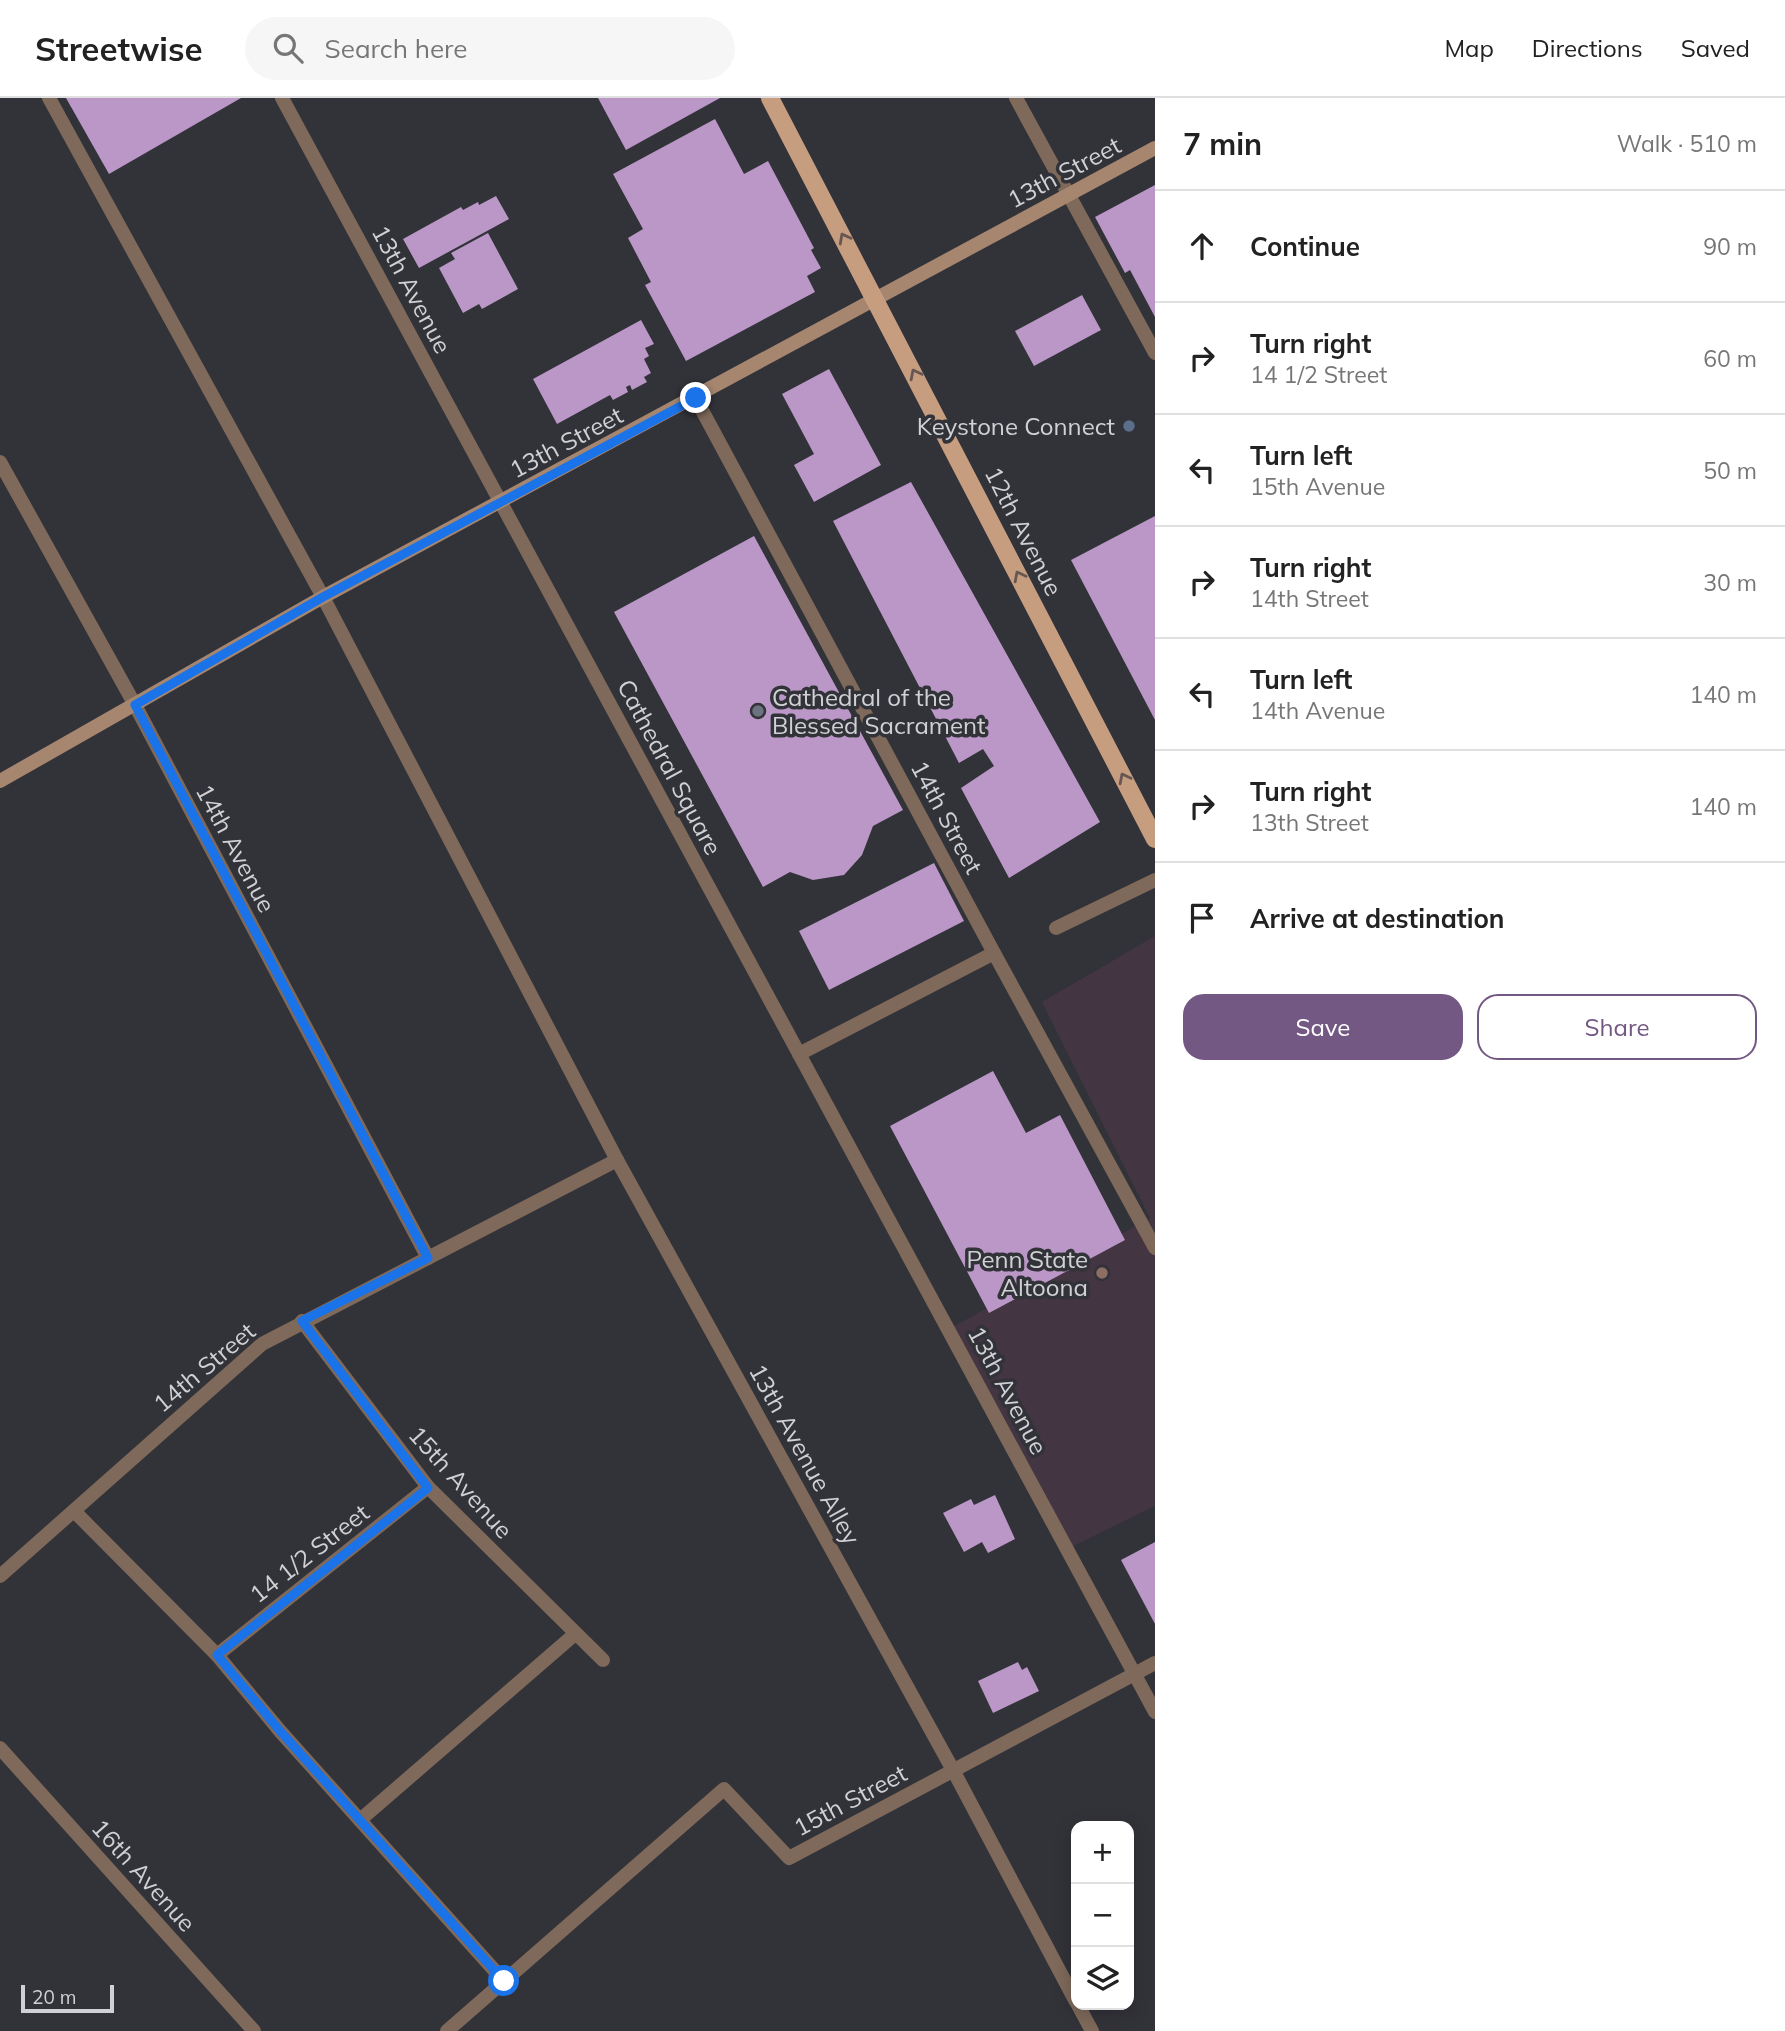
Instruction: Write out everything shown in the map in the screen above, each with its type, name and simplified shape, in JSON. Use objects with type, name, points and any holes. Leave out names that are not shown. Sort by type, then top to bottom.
[{"type":"main road","name":"12th Avenue","points":[[770,98],[1155,839]]},
{"type":"street","name":"13th Avenue Alley","points":[[49,98],[323,597],[617,1160],[953,1770],[1071,1992]]},
{"type":"street","name":"13th Avenue","points":[[282,98],[501,502]]},
{"type":"street","points":[[1016,98],[1155,353]]},
{"type":"street","name":"13th Street","points":[[0,781],[323,597],[1155,148]]},
{"type":"street","name":"14th Street","points":[[696,398],[1155,1248]]},
{"type":"street","name":"14th Avenue","points":[[0,462],[135,705],[428,1258]]},
{"type":"street","name":"Cathedral Square","points":[[501,502],[799,1054]]},
{"type":"street","points":[[1056,928],[1155,880]]},
{"type":"street","points":[[799,1054],[994,953]]},
{"type":"street","name":"13th Avenue","points":[[799,1054],[1155,1712]]},
{"type":"street","name":"14th Street","points":[[0,1576],[262,1344],[617,1160]]},
{"type":"street","name":"15th Avenue","points":[[302,1321],[428,1488],[603,1660]]},
{"type":"street","name":"14 1/2 Street","points":[[217,1655],[428,1488]]},
{"type":"street","points":[[74,1511],[217,1655],[360,1821],[504,1981]]},
{"type":"street","points":[[360,1821],[575,1634]]},
{"type":"street","name":"15th Street","points":[[447,2031],[724,1789],[789,1858],[1155,1663]]},
{"type":"street","name":"16th Avenue","points":[[0,1748],[254,2031]]},
{"type":"street","name":"13th Avenue Alley","points":[[1081,2010],[1092,2031]]},
{"type":"shaded area","name":"Penn State Altoona","points":[[1155,936],[1155,1506],[1067,1549],[949,1329],[1150,1218],[1042,1002]]},
{"type":"building","points":[[66,98],[241,98],[109,174]]},
{"type":"building","points":[[598,98],[720,98],[626,150]]},
{"type":"building","points":[[715,119],[744,174],[768,161],[814,248],[811,250],[821,268],[807,276],[815,292],[686,361],[645,285],[651,282],[628,238],[643,229],[613,174]]},
{"type":"building","points":[[1155,185],[1155,317],[1130,270],[1125,273],[1095,217]]},
{"type":"building","points":[[496,196],[509,219],[419,268],[403,239],[461,207],[463,210],[478,202],[479,205]]},
{"type":"building","points":[[488,233],[518,289],[482,309],[479,304],[463,313],[439,268],[455,259],[451,253]]},
{"type":"building","points":[[1082,295],[1101,330],[1034,366],[1015,331]]},
{"type":"building","points":[[641,320],[654,344],[645,348],[649,356],[644,359],[651,373],[644,377],[647,382],[632,390],[630,385],[626,387],[628,392],[613,400],[610,395],[557,424],[533,379]]},
{"type":"building","points":[[829,369],[881,465],[814,502],[794,465],[814,454],[782,394]]},
{"type":"building","points":[[911,482],[1100,822],[1009,878],[961,788],[994,766],[983,749],[959,763],[833,521]]},
{"type":"building","points":[[1155,516],[1155,720],[1071,560]]},
{"type":"building","name":"Cathedral of the Blessed Sacrament","points":[[754,536],[903,810],[873,826],[862,855],[844,875],[813,880],[790,872],[763,887],[614,612]]},
{"type":"building","points":[[934,863],[964,921],[829,990],[799,931]]},
{"type":"building","points":[[993,1071],[1026,1133],[1060,1115],[1125,1240],[989,1313],[890,1126]]},
{"type":"building","points":[[995,1495],[1015,1539],[988,1553],[982,1542],[964,1552],[943,1513],[971,1499],[974,1505]]},
{"type":"building","points":[[1155,1542],[1155,1624],[1121,1560]]},
{"type":"building","points":[[1018,1662],[1022,1670],[1027,1667],[1039,1691],[993,1713],[978,1681]]},
{"type":"place","name":"Keystone Connect","points":[[1129,426]]},
{"type":"place","name":"Cathedral of the Blessed Sacrament","points":[[758,711]]},
{"type":"place","name":"Penn State Altoona","points":[[1102,1273]]},
{"type":"route","points":[[504,1981],[280,1731],[217,1655],[428,1488],[302,1321],[428,1258],[135,705],[323,597],[696,398]]}]
